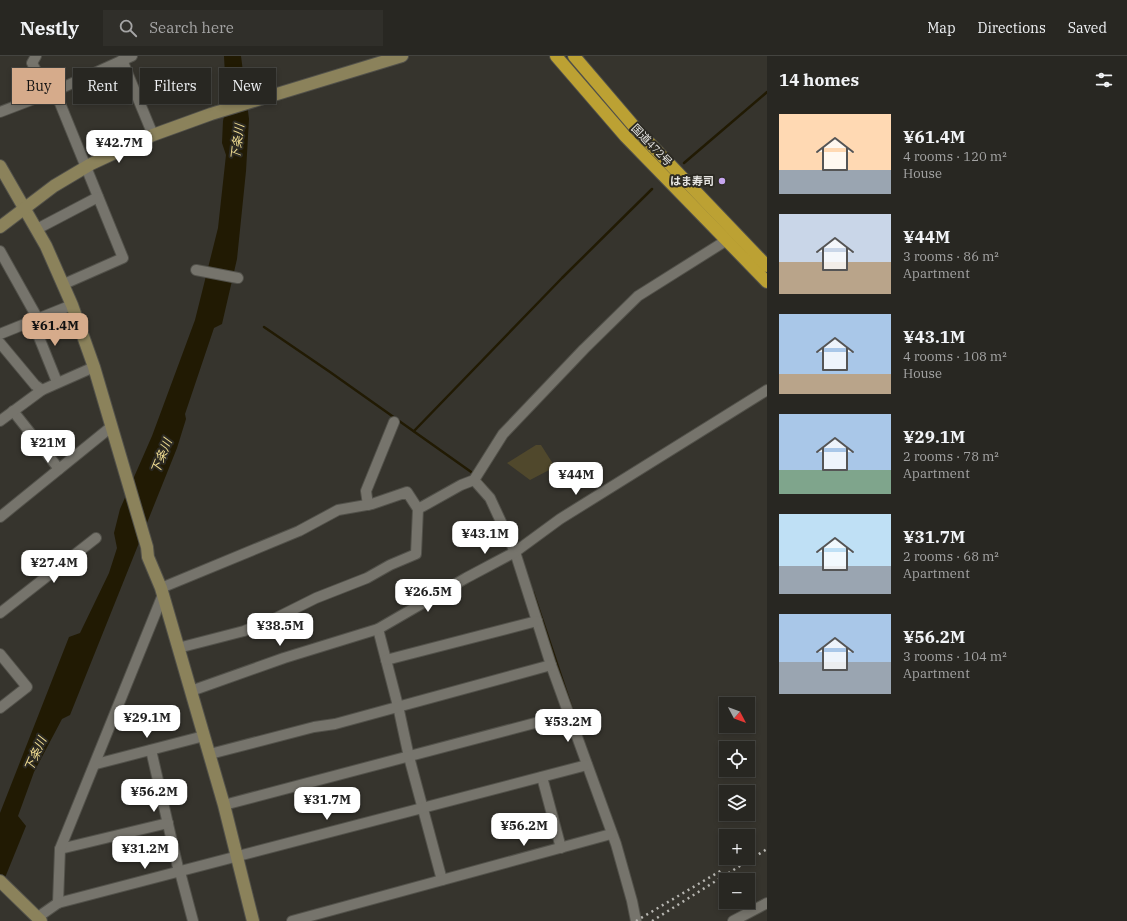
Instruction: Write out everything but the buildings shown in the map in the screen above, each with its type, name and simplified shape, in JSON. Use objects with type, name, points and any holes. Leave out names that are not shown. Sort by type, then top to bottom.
[{"type":"highway","name":"国道472号","points":[[556,56],[626,136],[767,282]]},
{"type":"highway","name":"国道472号","points":[[574,56],[638,131],[767,266]]},
{"type":"street","points":[[35,68],[32,63],[36,56]]},
{"type":"street","points":[[0,227],[23,208],[54,186],[86,167],[153,135],[211,114],[402,56]]},
{"type":"street","points":[[65,86],[129,57],[153,135]]},
{"type":"street","points":[[0,112],[20,104]]},
{"type":"street","points":[[57,104],[86,167],[123,258],[64,284]]},
{"type":"street","points":[[0,166],[23,208],[37,229],[64,284],[94,367],[111,427],[127,473],[147,547],[148,557],[161,592],[210,754],[238,857],[253,921]]},
{"type":"street","points":[[37,229],[98,197]]},
{"type":"street","points":[[418,509],[461,485],[474,480],[503,434],[584,348],[638,296],[727,240]]},
{"type":"street","points":[[0,251],[35,320],[57,382]]},
{"type":"street","points":[[198,270],[238,278]]},
{"type":"street","points":[[0,334],[72,304]]},
{"type":"street","points":[[0,343],[35,385],[42,390]]},
{"type":"street","points":[[0,421],[42,390],[57,382],[94,367]]},
{"type":"street","points":[[191,691],[284,658],[378,629],[466,578],[515,552],[560,519],[767,390]]},
{"type":"street","points":[[12,411],[59,469]]},
{"type":"street","points":[[368,505],[366,491],[394,422]]},
{"type":"street","points":[[0,517],[111,427]]},
{"type":"street","points":[[474,480],[490,498],[515,552],[551,665],[616,844],[636,921]]},
{"type":"street","points":[[58,903],[60,849],[96,764],[161,592],[299,530],[338,510],[368,505],[407,492],[418,509],[416,554],[390,565],[367,578],[316,598],[274,619],[244,631],[178,648]]},
{"type":"street","points":[[0,613],[96,538]]},
{"type":"street","points":[[386,660],[537,621]]},
{"type":"street","points":[[378,629],[398,706],[408,757],[442,880]]},
{"type":"street","points":[[0,654],[27,687],[0,708]]},
{"type":"street","points":[[210,754],[314,727],[335,724],[551,665]]},
{"type":"street","points":[[224,805],[569,714]]},
{"type":"street","points":[[96,764],[204,736]]},
{"type":"street","points":[[151,750],[168,823],[168,829],[193,921]]},
{"type":"street","points":[[5,885],[40,919],[58,903],[587,765]]},
{"type":"street","points":[[542,776],[561,848]]},
{"type":"street","points":[[60,849],[168,823]]},
{"type":"street","points":[[292,921],[612,834]]},
{"type":"street","points":[[732,921],[767,903]]},
{"type":"shaded area","points":[[536,445],[541,445],[555,467],[530,480],[507,463]]},
{"type":"water","points":[[224,56],[241,56],[243,68],[225,68]]},
{"type":"water","name":"下条川","points":[[227,104],[247,104],[249,119],[246,171],[237,259],[222,324],[214,328],[185,414],[186,419],[177,448],[70,715],[62,719],[34,772],[18,816],[26,826],[0,890],[0,813],[69,637],[80,633],[109,573],[117,548],[114,533],[120,509],[152,436],[195,320],[218,228],[226,155],[222,143],[223,121]]},
{"type":"waterway","points":[[684,163],[767,92]]},
{"type":"waterway","points":[[414,431],[562,278],[652,189]]},
{"type":"waterway","points":[[264,327],[474,474]]},
{"type":"waterway","points":[[478,477],[489,490]]},
{"type":"waterway","points":[[533,592],[575,718]]},
{"type":"railway","points":[[652,921],[767,849]]},
{"type":"railway","points":[[636,921],[722,870]]},
{"type":"place","name":"はま寿司","points":[[722,181]]}]
